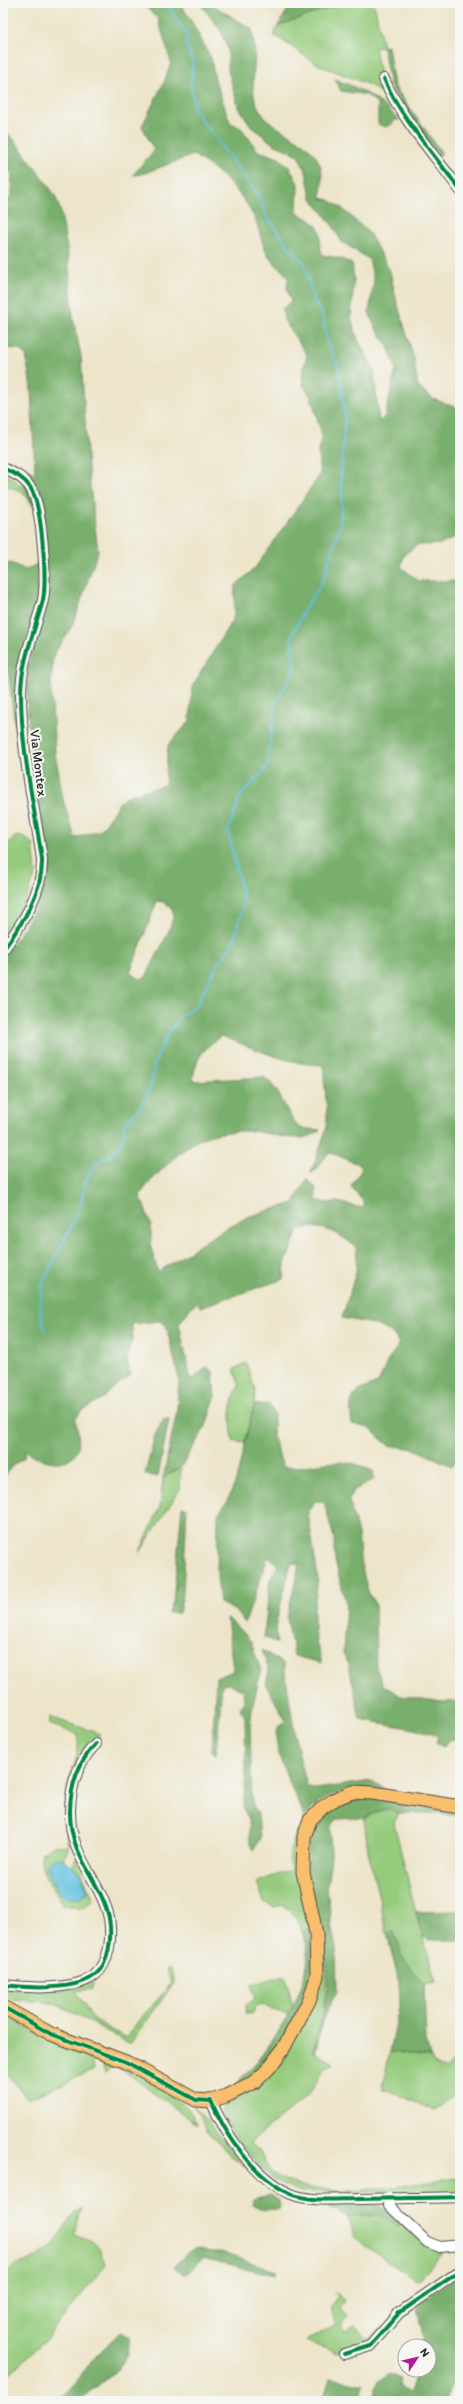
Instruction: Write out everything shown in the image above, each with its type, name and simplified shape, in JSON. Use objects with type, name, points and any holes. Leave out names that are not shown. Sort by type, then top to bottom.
[{"type":"main road","points":[[3,2007],[51,2034],[126,2062],[196,2100],[211,2101],[226,2096],[256,2081],[269,2068],[283,2049],[310,1998],[317,1976],[318,1956],[316,1933],[303,1872],[302,1856],[304,1837],[310,1820],[323,1807],[335,1799],[352,1792],[374,1793],[460,1807]]},
{"type":"street","points":[[384,80],[390,93],[419,136],[460,190]]},
{"type":"street","name":"Via Montex","points":[[3,468],[24,480],[31,487],[38,504],[44,579],[43,598],[29,644],[21,694],[25,744],[42,859],[42,878],[21,924],[3,950]]},
{"type":"street","points":[[3,1986],[24,1988],[47,1987],[86,1980],[96,1975],[107,1955],[111,1938],[109,1917],[76,1846],[71,1825],[74,1779],[82,1760],[96,1744]]},
{"type":"street","points":[[211,2101],[220,2122],[232,2140],[266,2178],[279,2188],[306,2198],[460,2196]]},
{"type":"street","points":[[389,2198],[389,2205],[427,2242],[440,2247],[460,2245]]},
{"type":"street","points":[[344,2354],[370,2346],[399,2313],[460,2271]]},
{"type":"green space","points":[[132,3],[179,3],[188,15],[211,58],[215,80],[230,122],[242,129],[258,151],[279,158],[290,168],[298,184],[297,213],[311,221],[319,229],[320,246],[323,255],[342,259],[352,264],[354,279],[351,318],[358,340],[374,370],[379,422],[385,416],[396,369],[388,346],[375,327],[369,312],[374,281],[369,259],[342,242],[332,225],[311,197],[306,171],[297,154],[273,144],[251,126],[238,106],[228,70],[228,50],[221,31],[200,3],[209,3],[252,29],[255,56],[253,89],[258,107],[265,117],[273,124],[304,144],[313,152],[319,162],[322,174],[321,198],[329,200],[342,208],[369,233],[390,271],[396,299],[414,359],[418,387],[433,399],[460,409],[460,535],[441,544],[417,545],[404,555],[401,567],[419,581],[460,581],[460,1453],[452,1466],[414,1449],[388,1445],[369,1428],[352,1424],[351,1407],[354,1396],[362,1389],[378,1383],[389,1358],[399,1345],[391,1332],[384,1328],[342,1318],[356,1272],[357,1248],[337,1234],[315,1227],[298,1230],[285,1264],[284,1279],[200,1307],[198,1302],[192,1306],[179,1324],[191,1381],[207,1367],[213,1372],[215,1397],[206,1426],[181,1467],[163,1478],[177,1411],[179,1379],[166,1325],[160,1321],[131,1324],[132,1337],[128,1354],[128,1367],[131,1375],[112,1389],[105,1397],[81,1411],[75,1420],[78,1435],[78,1446],[74,1454],[68,1460],[59,1462],[48,1461],[25,1450],[24,1458],[13,1465],[3,1479],[3,956],[18,937],[37,904],[49,869],[31,748],[27,701],[29,664],[39,628],[45,536],[19,471],[3,463],[3,459],[25,467],[35,474],[31,389],[26,355],[18,349],[3,348],[3,208],[11,196],[12,174],[3,159],[3,129],[16,142],[55,195],[61,213],[68,255],[73,318],[81,356],[88,469],[98,551],[73,624],[53,656],[51,691],[55,753],[64,803],[75,838],[101,830],[120,802],[129,795],[165,785],[168,745],[190,721],[192,687],[234,617],[235,586],[255,568],[320,475],[318,451],[322,435],[311,397],[303,385],[302,374],[307,355],[284,320],[282,309],[291,301],[287,289],[288,277],[269,257],[248,206],[227,180],[193,155],[142,174],[133,175],[154,150],[142,126],[165,80],[171,62],[158,19],[145,6]],"holes":[[[157,901],[168,905],[174,915],[168,933],[146,977],[140,979],[130,973]],[[221,1036],[284,1059],[323,1065],[327,1127],[311,1173],[316,1170],[329,1152],[356,1163],[362,1169],[351,1186],[365,1204],[362,1208],[338,1202],[328,1203],[316,1200],[316,1188],[307,1179],[294,1203],[250,1216],[229,1226],[158,1272],[151,1248],[151,1225],[140,1195],[160,1171],[179,1154],[198,1140],[219,1133],[253,1131],[284,1137],[303,1138],[320,1130],[299,1128],[294,1122],[275,1088],[264,1077],[193,1081],[196,1066],[201,1055],[209,1045]]]},
{"type":"green space","points":[[296,3],[342,3],[278,26],[288,9]]},
{"type":"green space","points":[[342,3],[374,3],[383,47],[375,48],[381,81],[389,99],[370,85],[319,65],[274,35],[278,26]]},
{"type":"green space","points":[[388,46],[394,86],[441,152],[440,156],[418,129],[390,85],[383,47]]},
{"type":"green space","points":[[335,79],[370,95],[399,120],[395,120],[391,125],[385,127],[378,124],[378,104],[367,95],[341,91]]},
{"type":"green space","points":[[3,472],[25,488],[32,504],[22,491],[3,485]]},
{"type":"green space","points":[[11,563],[26,570],[39,563],[36,604],[17,672],[16,696],[23,764],[20,764],[8,671],[3,668],[3,564]]},
{"type":"green space","points":[[16,836],[24,837],[33,844],[36,873],[22,910],[3,944],[3,913],[5,904],[3,903],[3,848]]},
{"type":"green space","points":[[246,1363],[255,1389],[254,1405],[244,1443],[233,1441],[231,1412],[233,1399],[239,1385],[234,1369]]},
{"type":"green space","points":[[269,1404],[274,1415],[273,1438],[283,1467],[301,1467],[346,1462],[373,1471],[374,1479],[353,1491],[349,1500],[358,1534],[360,1557],[367,1590],[375,1604],[376,1667],[383,1685],[401,1696],[443,1702],[460,1701],[460,1741],[451,1739],[443,1747],[436,1743],[438,1736],[429,1732],[360,1719],[349,1665],[343,1653],[346,1603],[335,1561],[334,1538],[324,1502],[315,1501],[308,1513],[318,1579],[314,1607],[314,1633],[322,1663],[294,1656],[287,1618],[299,1564],[291,1563],[276,1622],[277,1643],[264,1637],[270,1580],[278,1565],[268,1557],[245,1623],[234,1610],[220,1603],[217,1577],[218,1514],[228,1500],[236,1481],[254,1405]]},
{"type":"green space","points":[[164,1418],[169,1419],[158,1477],[145,1474],[155,1435]]},
{"type":"green space","points":[[181,1467],[180,1489],[140,1552],[160,1507],[163,1478]]},
{"type":"green space","points":[[182,1507],[187,1508],[183,1594],[179,1613],[168,1613],[173,1602]]},
{"type":"green space","points":[[227,1617],[250,1640],[261,1670],[252,1709],[250,1728],[252,1803],[258,1814],[260,1839],[253,1850],[250,1844],[249,1819],[243,1808],[246,1774],[245,1717],[240,1708],[244,1701],[243,1691],[229,1683],[222,1685],[216,1754],[212,1751],[216,1678],[233,1671]]},
{"type":"green space","points":[[262,1650],[284,1664],[295,1737],[307,1786],[316,1789],[372,1781],[386,1790],[351,1790],[332,1795],[314,1807],[305,1817],[285,1773],[281,1760],[276,1737],[277,1728],[286,1721],[266,1685],[269,1670]]},
{"type":"green space","points":[[50,1717],[100,1734],[79,1758],[70,1842],[64,1860],[58,1858],[80,1874],[72,1865],[77,1859],[93,1901],[81,1908],[64,1905],[47,1880],[42,1866],[42,1852],[54,1845],[68,1847],[66,1832],[67,1788],[78,1748],[77,1734],[49,1724]]},
{"type":"green space","points":[[354,1797],[368,1797],[460,1812],[460,1817],[437,1813],[399,1813],[389,1809],[381,1810],[364,1818],[337,1819],[330,1828],[331,1856],[327,1887],[332,1930],[336,1948],[337,1991],[325,2015],[315,2053],[313,2050],[324,2009],[328,1977],[324,1949],[309,1882],[307,1859],[310,1838],[317,1820],[331,1806]]},
{"type":"green space","points":[[389,1809],[399,1813],[394,1823],[418,1921],[436,1982],[424,1984],[402,1957],[394,1932],[387,1933],[368,1851],[364,1818],[381,1810]]},
{"type":"green space","points":[[305,1817],[300,1832],[297,1860],[300,1886],[311,1928],[302,1932],[298,1920],[283,1905],[273,1907],[264,1902],[257,1882],[291,1870],[290,1856],[292,1842]]},
{"type":"green space","points":[[460,1911],[460,1940],[430,1940],[423,1937],[416,1912]]},
{"type":"green space","points":[[311,1928],[313,1972],[307,1993],[277,2049],[251,2077],[238,2084],[242,2077],[259,2059],[275,2036],[297,1999],[306,1972],[308,1958],[307,1948],[302,1932]]},
{"type":"green space","points":[[394,1932],[402,1957],[424,1984],[426,2041],[430,2056],[390,2052],[400,2003],[399,1983],[387,1933]]},
{"type":"green space","points":[[322,1949],[326,1975],[325,2000],[313,2050],[334,2063],[327,2066],[306,2097],[250,2142],[261,2153],[271,2171],[289,2182],[311,2188],[362,2190],[460,2178],[460,2192],[302,2192],[292,2189],[277,2181],[261,2167],[242,2146],[227,2124],[223,2114],[223,2106],[258,2086]]},
{"type":"green space","points":[[167,1969],[171,1969],[174,1983],[130,2044],[67,2009],[52,2003],[3,1998],[3,1989],[93,1982],[92,1989],[76,1991],[93,2019],[126,2038],[171,1984]]},
{"type":"green space","points":[[285,1975],[293,2006],[288,2014],[272,2010],[262,2004],[256,2007],[252,2015],[245,2014],[246,2005],[255,1999],[251,1985]]},
{"type":"green space","points":[[3,2013],[37,2034],[91,2054],[94,2070],[28,2099],[3,2070]]},
{"type":"green space","points":[[390,2052],[430,2056],[436,2065],[445,2070],[460,2055],[460,2089],[435,2110],[382,2088]]},
{"type":"green space","points":[[100,2058],[115,2064],[105,2073]]},
{"type":"green space","points":[[116,2065],[155,2084],[181,2103],[198,2125]]},
{"type":"green space","points":[[191,2104],[207,2120],[250,2170],[230,2155],[207,2130],[202,2119]]},
{"type":"green space","points":[[269,2195],[279,2201],[280,2207],[278,2210],[256,2207],[253,2205],[253,2199]]},
{"type":"green space","points":[[324,2204],[381,2205],[401,2222],[398,2226],[380,2215],[348,2217]]},
{"type":"green space","points":[[82,2208],[74,2235],[92,2241],[98,2247],[106,2264],[46,2339],[3,2381],[3,2278],[14,2266],[35,2258],[53,2246],[68,2221]]},
{"type":"green space","points":[[380,2215],[397,2226],[401,2222],[437,2252],[443,2252],[418,2282],[364,2245],[355,2236],[348,2217]]},
{"type":"green space","points":[[197,2248],[210,2252],[221,2252],[276,2271],[274,2275],[202,2258],[186,2275],[174,2266],[188,2252]]},
{"type":"green space","points":[[460,2274],[460,2364],[445,2401],[373,2401],[379,2381],[390,2374],[400,2379],[399,2386],[410,2392],[415,2378],[437,2378],[437,2338],[424,2338],[417,2308],[424,2299]]},
{"type":"green space","points":[[333,2293],[345,2301],[340,2307],[348,2316],[341,2324],[345,2330],[355,2325],[366,2338],[371,2337],[382,2326],[371,2342],[336,2353],[305,2341],[337,2324],[330,2309],[337,2297]]},
{"type":"green space","points":[[120,2332],[129,2337],[127,2354],[118,2369],[79,2401],[59,2401],[99,2353]]},
{"type":"green space","points":[[330,2378],[364,2385],[360,2401],[323,2401]]},
{"type":"water","points":[[58,1858],[68,1862],[81,1875],[87,1891],[82,1897],[75,1899],[69,1898],[63,1895],[55,1885],[47,1866],[49,1862]]},
{"type":"waterway","points":[[45,1330],[40,1311],[42,1285],[80,1208],[84,1184],[95,1163],[111,1155],[123,1140],[124,1124],[146,1099],[152,1082],[155,1062],[166,1037],[180,1017],[197,1004],[218,963],[233,944],[244,902],[228,832],[240,796],[266,768],[276,703],[295,669],[291,637],[307,605],[322,583],[340,524],[342,498],[341,473],[345,417],[339,369],[328,344],[322,315],[314,301],[304,263],[291,250],[267,216],[258,195],[195,111],[191,86],[193,62],[185,42],[188,36],[166,3]]},
{"type":"cycle path","points":[[384,79],[391,94],[409,123],[460,190]]},
{"type":"cycle path","points":[[3,468],[18,476],[30,487],[38,508],[44,559],[43,600],[23,670],[21,694],[23,735],[28,777],[42,859],[41,871],[39,883],[30,907],[3,950]]},
{"type":"cycle path","points":[[3,1985],[51,1987],[76,1984],[95,1975],[104,1964],[110,1941],[110,1925],[107,1909],[76,1846],[70,1820],[70,1806],[75,1779],[87,1754],[96,1744]]},
{"type":"cycle path","points":[[3,2007],[51,2034],[126,2062],[196,2100],[211,2101],[225,2128],[243,2155],[265,2178],[291,2194],[299,2197],[324,2200],[460,2197]]},
{"type":"cycle path","points":[[344,2354],[370,2346],[399,2313],[460,2271]]}]
